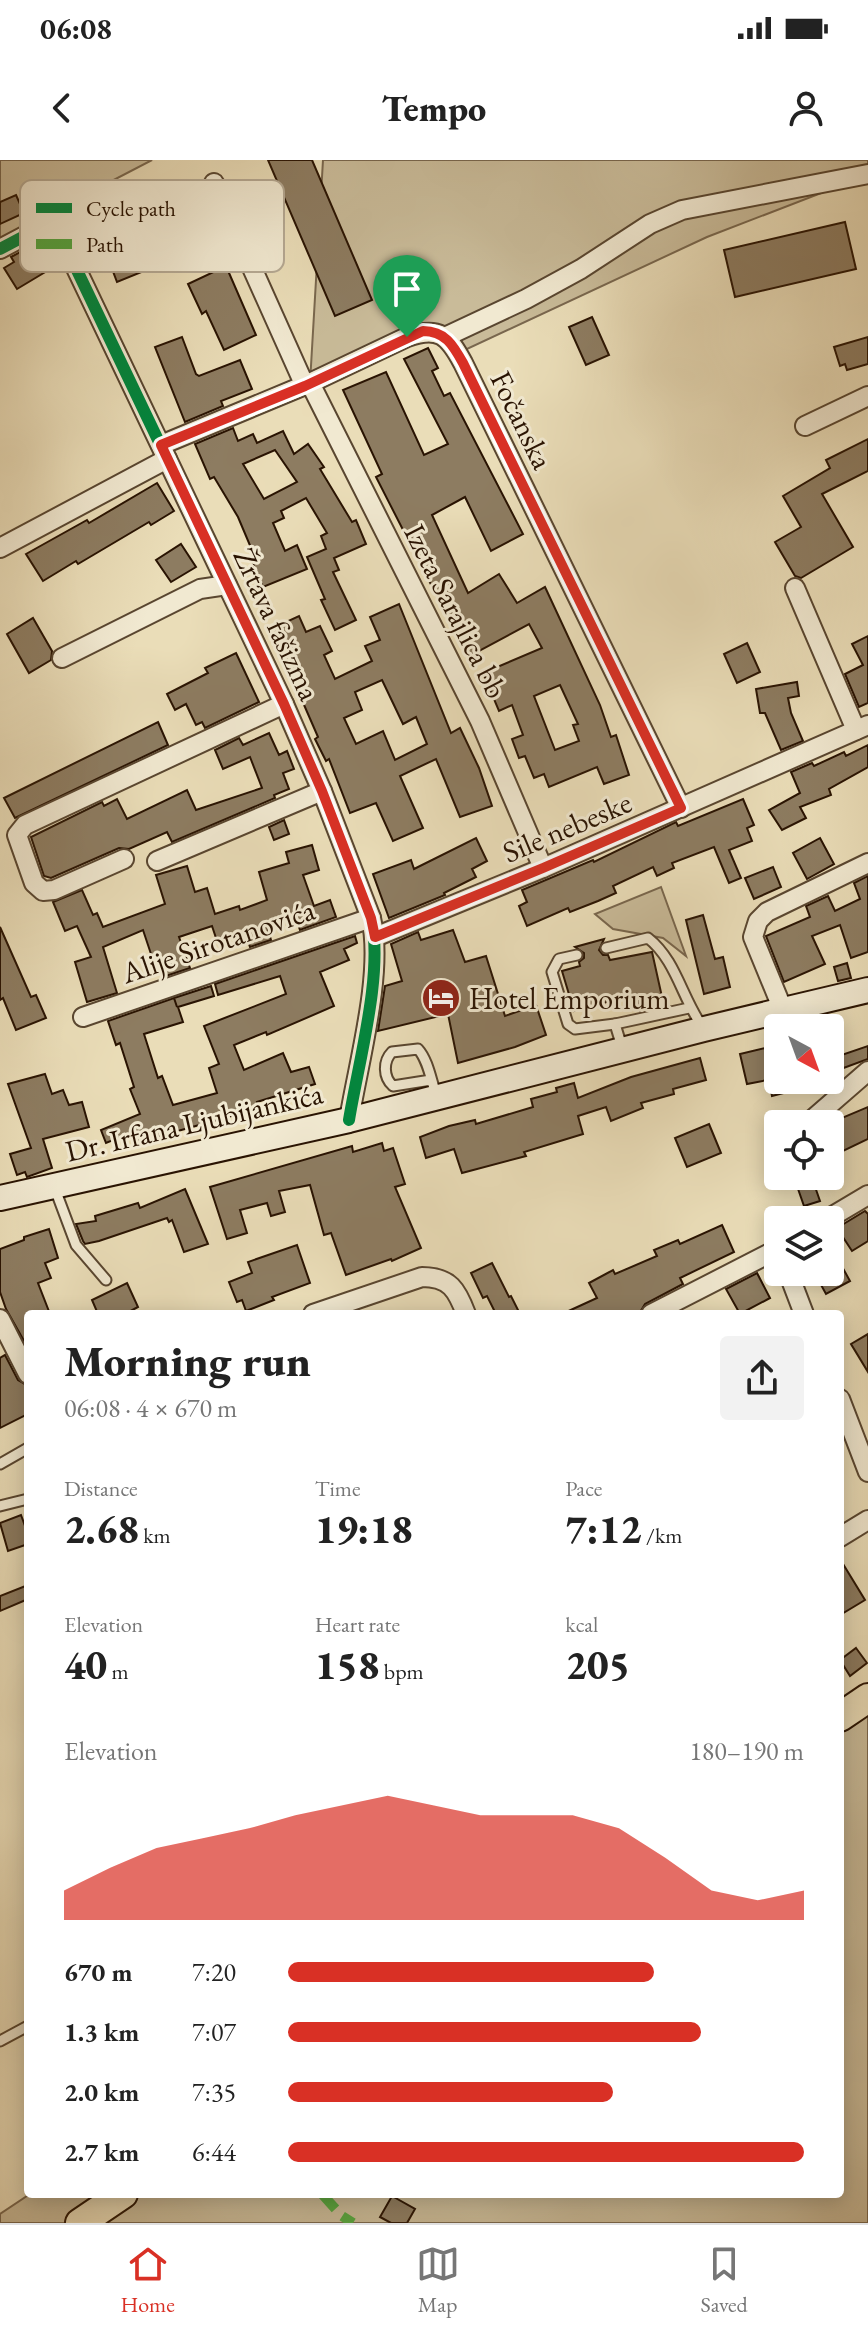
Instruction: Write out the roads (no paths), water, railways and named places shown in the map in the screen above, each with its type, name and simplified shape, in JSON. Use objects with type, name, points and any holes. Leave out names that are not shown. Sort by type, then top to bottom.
[{"type":"main road","name":"Dr. Irfana Ljubijankića","points":[[0,1198],[349,1120],[434,1089],[623,1050],[868,990]]},
{"type":"main road","points":[[844,1714],[868,1698]]},
{"type":"main road","points":[[80,2223],[117,2198]]},
{"type":"street","points":[[0,548],[164,452],[407,337],[423,331],[436,331],[445,337],[539,292],[650,224],[682,210],[868,174]]},
{"type":"street","name":"Žrtava fašizma","points":[[0,249],[20,238]]},
{"type":"street","name":"Žrtava fašizma","points":[[78,272],[284,704],[322,791],[373,927],[375,964],[349,1120]]},
{"type":"street","name":"Izeta Sarajlica bb","points":[[255,272],[308,385],[480,721],[543,868]]},
{"type":"street","name":"Fočanska","points":[[445,337],[463,363],[681,808]]},
{"type":"street","points":[[805,426],[868,396]]},
{"type":"street","points":[[62,658],[200,589],[227,585]]},
{"type":"street","points":[[795,588],[862,728]]},
{"type":"street","points":[[124,859],[54,890],[43,891],[34,883],[17,835],[25,825],[284,704]]},
{"type":"street","name":"Sile nebeske","points":[[373,927],[543,868],[862,728]]},
{"type":"street","points":[[157,861],[322,791]]},
{"type":"street","points":[[783,1010],[753,937],[758,921],[767,912],[868,863]]},
{"type":"street","name":"Alije Sirotanovića","points":[[83,1017],[373,927]]},
{"type":"street","points":[[823,1110],[868,1071]]},
{"type":"street","points":[[844,1209],[868,1195]]},
{"type":"street","points":[[659,1310],[764,1256]]},
{"type":"street","points":[[329,1310],[422,1277],[436,1277],[449,1284],[459,1296],[464,1310]]},
{"type":"street","points":[[792,1286],[798,1310]]},
{"type":"street","points":[[0,1319],[24,1366]]},
{"type":"street","points":[[844,1409],[868,1472]]},
{"type":"street","points":[[844,1535],[868,1520]]},
{"type":"lane","points":[[606,948],[648,938],[665,954],[689,1008],[704,1029]]},
{"type":"lane","points":[[577,955],[559,959],[552,972],[568,1024],[575,1029],[689,1008]]},
{"type":"lane","points":[[615,1024],[623,1050]]},
{"type":"lane","points":[[418,1049],[422,1052],[434,1089],[393,1086],[389,1083],[385,1063],[387,1057],[392,1052],[418,1049]]},
{"type":"lane","points":[[54,1186],[76,1245],[106,1280]]},
{"type":"lane","points":[[0,1464],[24,1450]]},
{"type":"lane","points":[[0,1506],[24,1500]]},
{"type":"lane","points":[[0,2041],[24,2028]]},
{"type":"place","name":"Hotel Emporium","points":[[441,998]]}]
